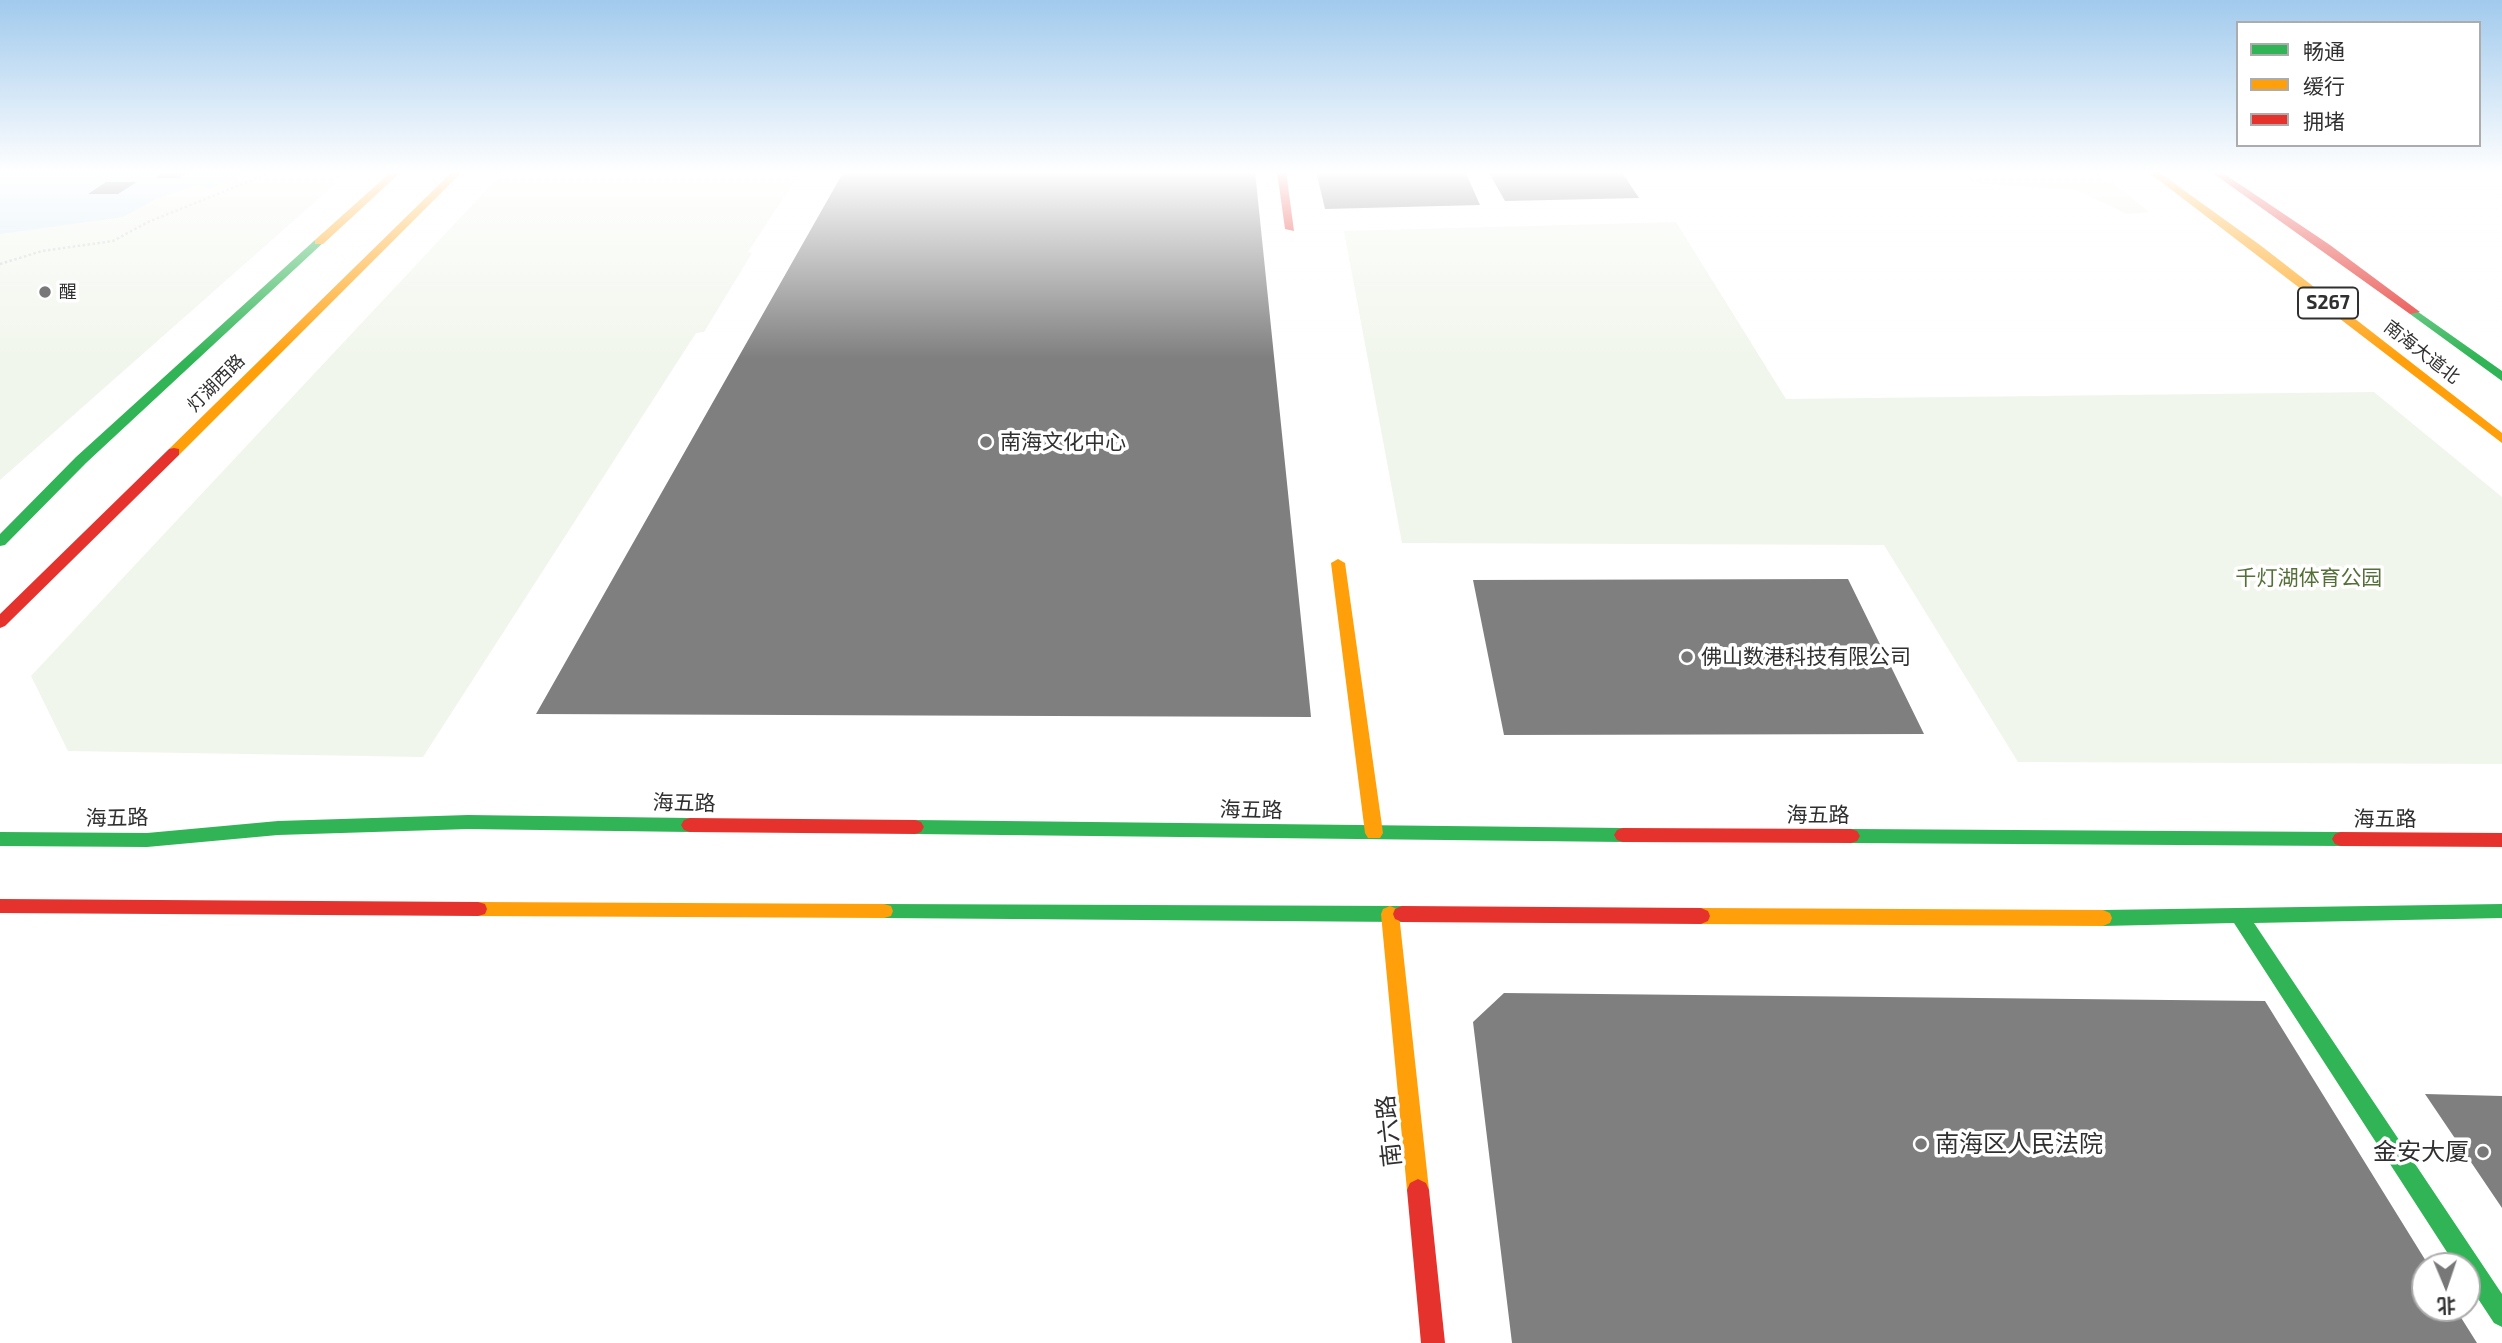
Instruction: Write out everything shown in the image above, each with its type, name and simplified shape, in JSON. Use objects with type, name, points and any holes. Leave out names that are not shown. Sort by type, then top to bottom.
[{"type":"main road","name":"灯湖西路","points":[[0,542],[81,460],[328,234]]},
{"type":"main road","name":"灯湖西路","points":[[0,623],[394,234]]},
{"type":"main road","name":"南海大道北","points":[[2238,234],[2502,439]]},
{"type":"main road","name":"南海大道北","points":[[2306,234],[2502,377]]},
{"type":"main road","points":[[1338,563],[1374,833]]},
{"type":"main road","name":"海五路","points":[[8,839],[147,840],[278,828],[468,822],[1374,833],[2502,840]]},
{"type":"main road","points":[[0,830],[8,839]]},
{"type":"main road","points":[[0,906],[2141,918],[2502,911]]},
{"type":"main road","name":"南六路","points":[[1390,914],[1433,1343]]},
{"type":"main road","points":[[2239,915],[2502,1315]]},
{"type":"path","points":[[0,264],[41,251],[113,241],[126,234]]},
{"type":"green space","points":[[0,234],[279,234],[0,480]]},
{"type":"green space","points":[[445,234],[760,234],[748,252],[752,253],[704,332],[696,333],[423,757],[68,751],[31,676]]},
{"type":"green space","name":"千灯湖体育公园","points":[[1344,234],[1683,234],[1786,399],[2374,392],[2502,497],[2502,764],[2018,762],[1884,545],[1402,543]]},
{"type":"building","name":"南海文化中心","points":[[808,234],[1261,234],[1311,717],[536,714]]},
{"type":"building","name":"佛山数港科技有限公司","points":[[1848,579],[1924,734],[1504,735],[1473,580]]},
{"type":"building","name":"南海区人民法院","points":[[1504,993],[2265,1001],[2420,1252],[2411,1252],[2411,1322],[2464,1322],[2477,1343],[1512,1343],[1473,1022]]},
{"type":"building","name":"金安大厦","points":[[2425,1094],[2502,1096],[2502,1208]]},
{"type":"traffic: fast","points":[[0,542],[81,460],[319,242]]},
{"type":"traffic: fast","points":[[2414,312],[2502,377]]},
{"type":"traffic: fast","points":[[0,839],[147,840],[278,828],[468,822],[690,825]]},
{"type":"traffic: fast","points":[[915,827],[1623,835]]},
{"type":"traffic: fast","points":[[1851,836],[2341,839]]},
{"type":"traffic: fast","points":[[884,911],[1402,914]]},
{"type":"traffic: fast","points":[[2103,918],[2502,911]]},
{"type":"traffic: fast","points":[[2239,915],[2502,1315]]},
{"type":"traffic: slow","points":[[319,242],[328,234]]},
{"type":"traffic: slow","points":[[174,452],[395,234]]},
{"type":"traffic: slow","points":[[2238,234],[2502,439]]},
{"type":"traffic: slow","points":[[1338,563],[1374,833]]},
{"type":"traffic: slow","points":[[478,909],[884,911]]},
{"type":"traffic: slow","points":[[1390,914],[1418,1190]]},
{"type":"traffic: slow","points":[[1701,916],[2103,918]]},
{"type":"traffic: jam","points":[[2306,234],[2414,312]]},
{"type":"traffic: jam","points":[[0,623],[174,452]]},
{"type":"traffic: jam","points":[[690,825],[915,827]]},
{"type":"traffic: jam","points":[[1623,835],[1851,836]]},
{"type":"traffic: jam","points":[[2341,839],[2502,840]]},
{"type":"traffic: jam","points":[[0,906],[478,909]]},
{"type":"traffic: jam","points":[[1402,914],[1701,916]]},
{"type":"traffic: jam","points":[[1418,1190],[1433,1343]]},
{"type":"place","name":"醒","points":[[45,292]]},
{"type":"place","name":"南海文化中心","points":[[986,442]]},
{"type":"place","name":"佛山数港科技有限公司","points":[[1687,657]]},
{"type":"place","name":"南海区人民法院","points":[[1921,1144]]},
{"type":"place","name":"金安大厦","points":[[2483,1152]]}]
